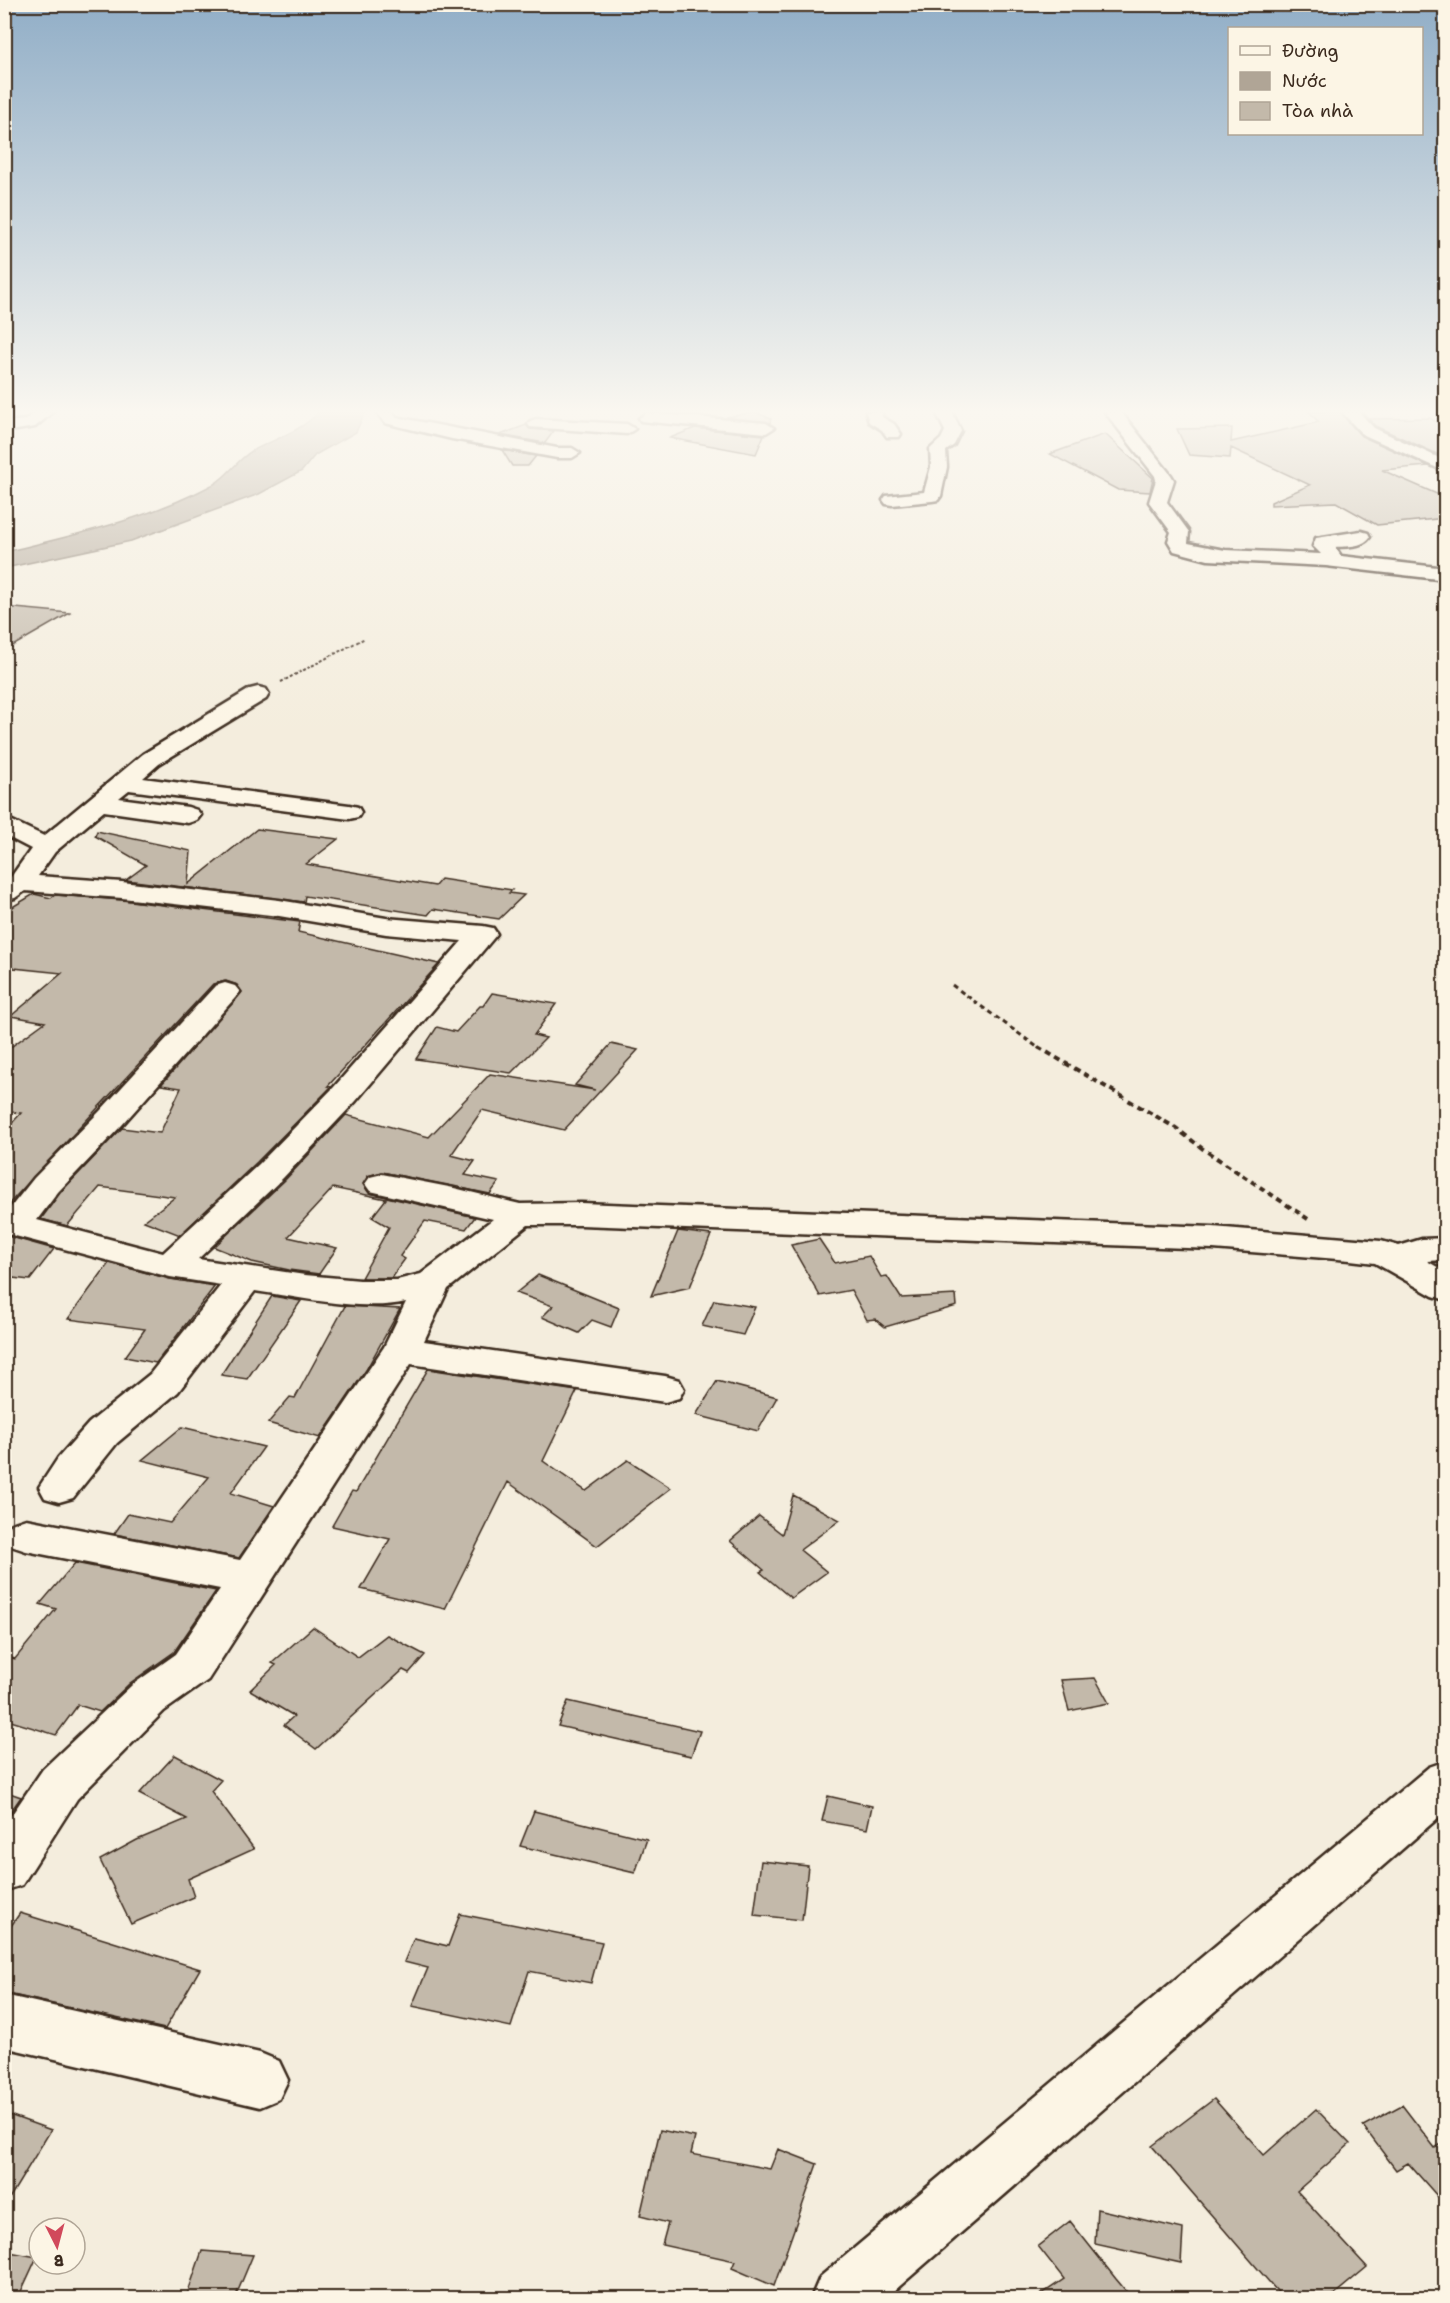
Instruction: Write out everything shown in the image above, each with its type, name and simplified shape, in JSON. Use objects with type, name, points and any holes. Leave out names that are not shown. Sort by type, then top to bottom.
[{"type":"street","points":[[1171,519],[1180,532],[1178,541],[1181,547],[1207,553],[1446,574]]},
{"type":"street","points":[[1341,563],[1322,546],[1323,542],[1355,540],[1361,537]]},
{"type":"street","points":[[12,888],[46,847],[151,759],[258,694]]},
{"type":"street","points":[[123,782],[349,812]]},
{"type":"street","points":[[98,803],[216,819]]},
{"type":"street","points":[[4,824],[46,847]]},
{"type":"street","points":[[12,888],[122,890],[279,908],[386,926],[483,934],[345,1094],[271,1171],[170,1266]]},
{"type":"street","points":[[225,992],[111,1118],[10,1223],[170,1266],[305,1287],[360,1292],[397,1292],[434,1283],[520,1215]]},
{"type":"street","points":[[382,1184],[454,1198],[520,1215],[581,1214],[1213,1238],[1381,1252],[1398,1259],[1446,1288]]},
{"type":"street","points":[[1398,1259],[1422,1250],[1446,1248]]},
{"type":"street","points":[[59,1487],[89,1447],[120,1418],[165,1383],[246,1278]]},
{"type":"street","points":[[4,1869],[60,1784],[148,1698],[192,1667],[401,1350],[434,1283]]},
{"type":"street","points":[[401,1350],[665,1389]]},
{"type":"street","points":[[26,1535],[250,1578]]},
{"type":"street","points":[[841,2298],[1446,1781]]},
{"type":"street","points":[[4,2021],[260,2080]]},
{"type":"path","points":[[258,694],[365,638]]},
{"type":"path","points":[[952,985],[1053,1058],[1176,1128],[1203,1149],[1296,1210],[1350,1249]]},
{"type":"water","points":[[126,519],[190,519],[131,541],[5,568],[5,552]]},
{"type":"building","points":[[1367,519],[1431,519],[1377,525]]},
{"type":"building","points":[[4,607],[70,613],[4,651]]},
{"type":"building","points":[[257,829],[338,839],[306,864],[435,886],[441,879],[512,890],[509,893],[524,895],[499,919],[433,909],[428,915],[305,896],[304,902],[126,880],[146,865],[95,836],[97,831],[191,851],[188,884]]},
{"type":"building","points":[[34,894],[51,898],[55,895],[122,900],[300,922],[298,932],[439,964],[328,1086],[331,1087],[180,1235],[144,1221],[175,1197],[100,1187],[67,1226],[41,1219],[60,1193],[122,1128],[160,1133],[181,1088],[161,1085],[242,992],[237,985],[226,981],[213,984],[4,1209],[4,1132],[21,1113],[4,1111],[4,1052],[45,1022],[11,1016],[62,973],[4,967],[4,912]]},
{"type":"building","points":[[492,993],[556,1004],[534,1035],[546,1038],[511,1073],[416,1059],[437,1027],[456,1032],[480,1006],[483,1006]]},
{"type":"building","points":[[611,1044],[638,1050],[564,1130],[482,1110],[451,1155],[475,1161],[465,1175],[499,1182],[490,1194],[382,1172],[368,1176],[363,1184],[369,1193],[475,1217],[466,1229],[425,1221],[400,1256],[405,1259],[391,1278],[361,1278],[389,1227],[372,1217],[386,1199],[333,1188],[288,1237],[337,1248],[319,1274],[252,1262],[214,1247],[285,1180],[346,1115],[429,1137],[490,1074],[595,1090],[575,1085]]},
{"type":"building","points":[[678,1231],[711,1235],[690,1287],[651,1296]]},
{"type":"building","points":[[4,1235],[54,1249],[30,1280],[4,1277]]},
{"type":"building","points":[[819,1239],[835,1263],[869,1256],[881,1277],[887,1276],[901,1298],[956,1295],[957,1306],[885,1327],[875,1319],[867,1320],[851,1290],[820,1296],[791,1245]]},
{"type":"building","points":[[109,1263],[170,1279],[215,1286],[156,1363],[125,1357],[145,1329],[68,1319]]},
{"type":"building","points":[[538,1275],[619,1308],[611,1327],[592,1320],[579,1333],[542,1317],[553,1306],[516,1293]]},
{"type":"building","points":[[272,1296],[301,1301],[247,1379],[221,1375]]},
{"type":"building","points":[[714,1300],[755,1307],[743,1335],[702,1326]]},
{"type":"building","points":[[345,1306],[400,1309],[366,1370],[320,1438],[268,1423],[290,1397],[295,1398]]},
{"type":"building","points":[[428,1369],[577,1391],[543,1461],[586,1491],[628,1460],[671,1488],[597,1546],[508,1482],[445,1609],[361,1589],[390,1539],[332,1526],[352,1491],[356,1492]]},
{"type":"building","points":[[717,1381],[777,1397],[758,1431],[696,1415]]},
{"type":"building","points":[[182,1427],[264,1447],[231,1493],[274,1506],[239,1558],[114,1534],[128,1514],[170,1523],[209,1477],[142,1460]]},
{"type":"building","points":[[793,1495],[840,1520],[800,1550],[827,1572],[791,1598],[760,1572],[764,1570],[730,1541],[759,1516],[782,1534]]},
{"type":"building","points":[[75,1563],[216,1591],[174,1652],[130,1683],[100,1712],[78,1705],[56,1735],[4,1719],[4,1656],[15,1659],[56,1609],[40,1604]]},
{"type":"building","points":[[313,1627],[358,1657],[387,1635],[425,1655],[409,1673],[403,1670],[316,1749],[284,1725],[294,1716],[250,1690],[276,1665],[272,1663]]},
{"type":"building","points":[[1095,1678],[1109,1703],[1069,1711],[1061,1680]]},
{"type":"building","points":[[568,1701],[700,1731],[691,1756],[558,1726]]},
{"type":"building","points":[[175,1755],[221,1780],[211,1791],[254,1849],[188,1879],[194,1897],[131,1924],[100,1860],[137,1840],[187,1819],[139,1794]]},
{"type":"building","points":[[4,1791],[21,1797],[4,1821]]},
{"type":"building","points":[[828,1796],[872,1806],[867,1829],[822,1821]]},
{"type":"building","points":[[534,1811],[647,1839],[635,1873],[520,1846]]},
{"type":"building","points":[[761,1861],[808,1866],[802,1920],[754,1915]]},
{"type":"building","points":[[20,1913],[200,1969],[165,2029],[4,1993],[4,1936]]},
{"type":"building","points":[[460,1914],[602,1942],[591,1983],[529,1971],[511,2027],[412,2006],[428,1968],[404,1962],[414,1938],[448,1946]]},
{"type":"building","points":[[1214,2099],[1264,2155],[1316,2109],[1350,2144],[1297,2191],[1367,2267],[1330,2298],[1283,2298],[1152,2146]]},
{"type":"building","points":[[1402,2105],[1435,2148],[1446,2141],[1446,2206],[1408,2163],[1396,2170],[1363,2126]]},
{"type":"building","points":[[4,2113],[51,2130],[4,2207]]},
{"type":"building","points":[[660,2130],[695,2137],[691,2154],[770,2169],[778,2149],[817,2164],[774,2286],[732,2268],[735,2261],[662,2245],[668,2223],[640,2216]]},
{"type":"building","points":[[1097,2209],[1183,2229],[1181,2263],[1095,2244]]},
{"type":"building","points":[[1070,2221],[1132,2298],[1036,2298],[1064,2279],[1038,2246]]},
{"type":"building","points":[[4,2251],[27,2255],[28,2276],[18,2298],[4,2298]]},
{"type":"building","points":[[202,2251],[253,2255],[235,2298],[186,2298]]}]
